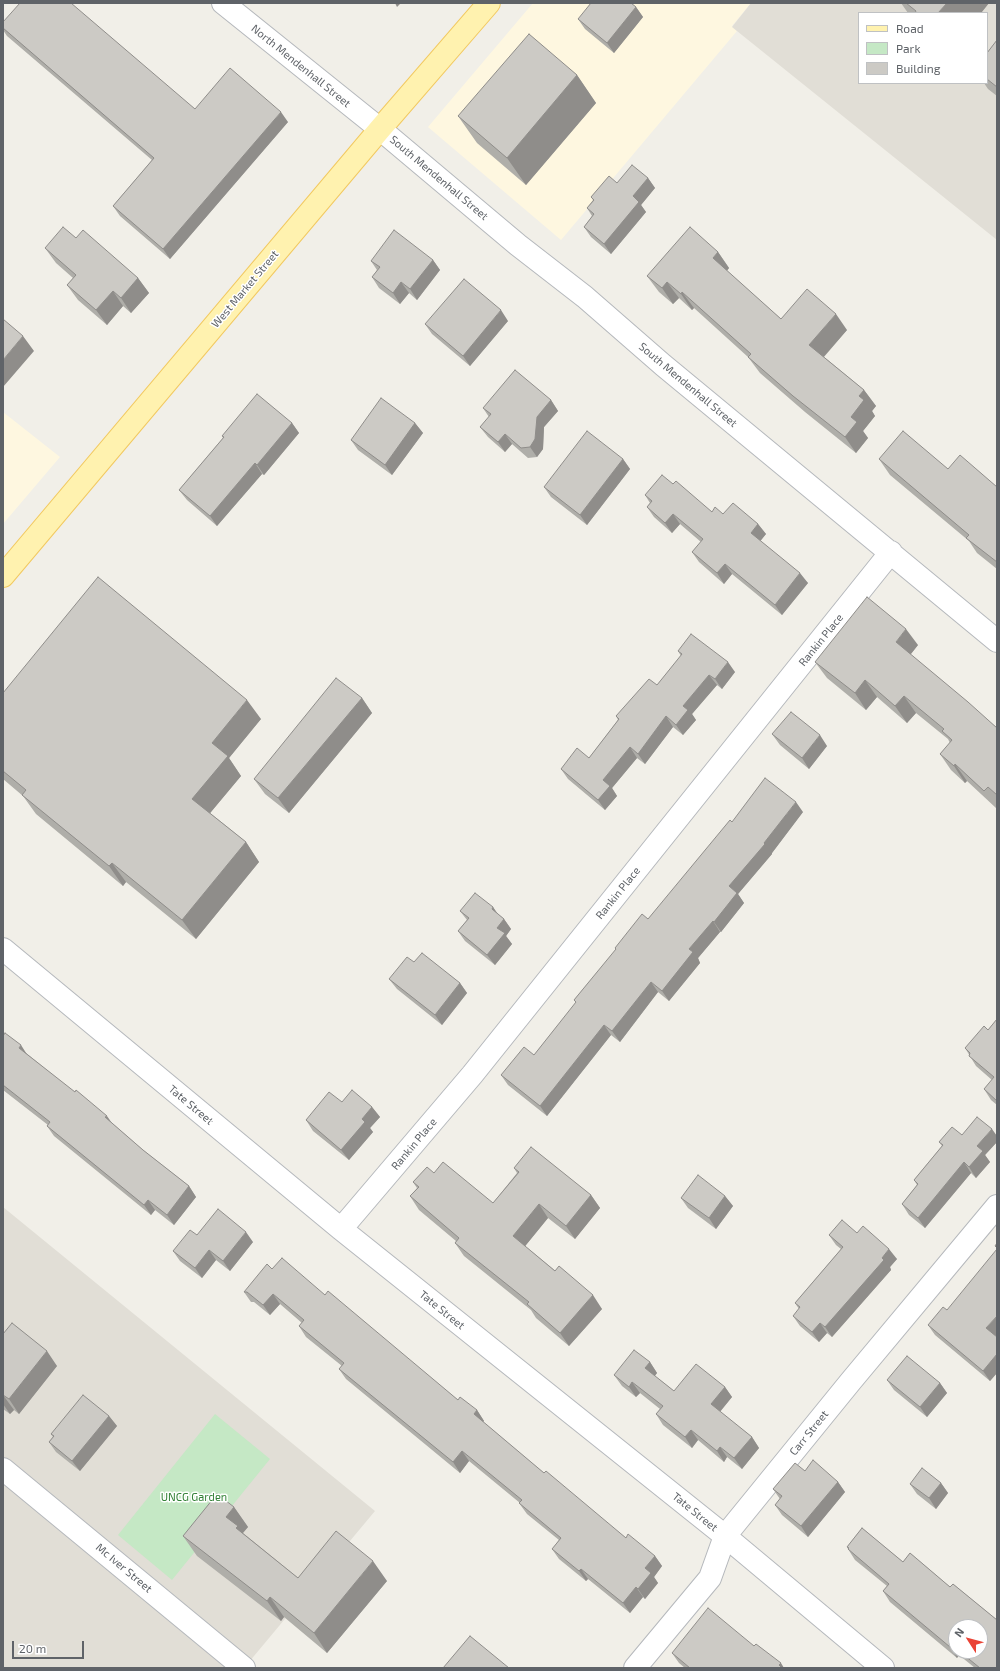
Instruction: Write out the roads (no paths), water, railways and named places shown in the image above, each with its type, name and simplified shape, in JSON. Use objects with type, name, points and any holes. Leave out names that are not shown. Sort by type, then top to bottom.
[{"type":"main road","name":"West Market Street","points":[[3,576],[380,128],[489,3]]},
{"type":"street","name":"North Mendenhall Street","points":[[223,3],[380,128]]},
{"type":"street","name":"South Mendenhall Street","points":[[380,128],[518,245],[585,297],[663,365],[997,641]]},
{"type":"street","name":"Rankin Place","points":[[341,1229],[472,1075],[891,552]]},
{"type":"street","name":"Tate Street","points":[[3,949],[341,1229],[725,1536],[883,1668]]},
{"type":"street","name":"Carr Street","points":[[635,1668],[710,1578],[725,1536],[851,1381],[997,1206]]},
{"type":"street","name":"Mc Iver Street","points":[[3,1468],[244,1668]]},
{"type":"park label","name":"UNCG Garden","points":[[194,1497]]}]
